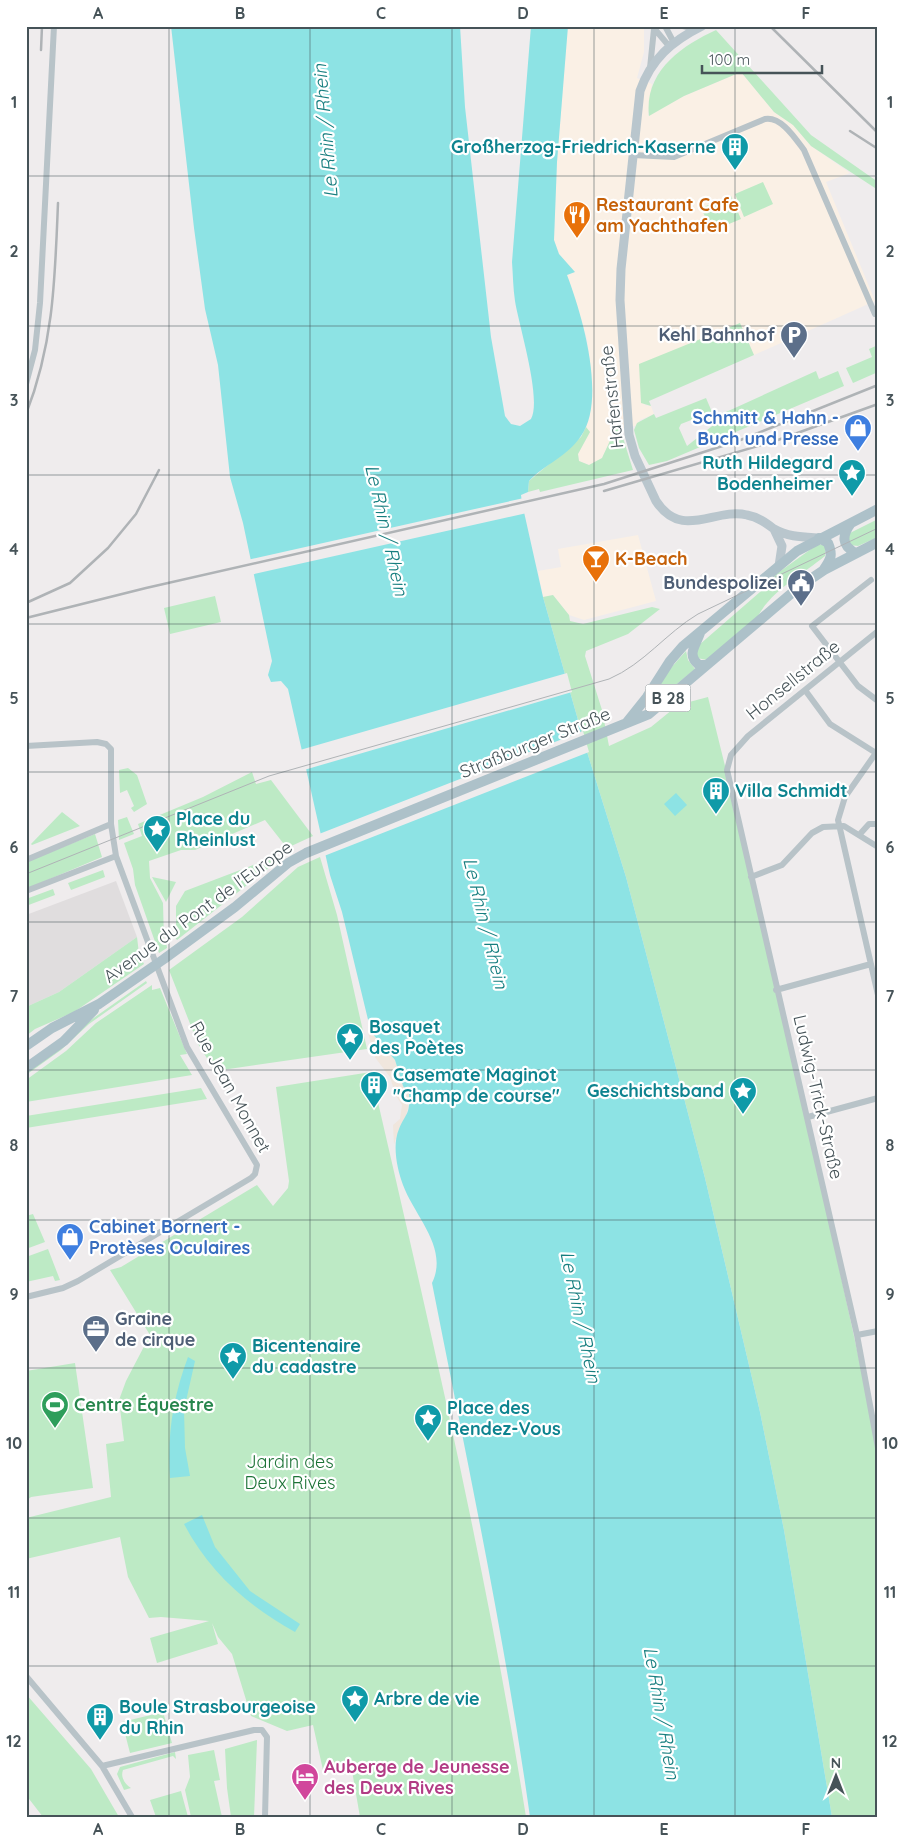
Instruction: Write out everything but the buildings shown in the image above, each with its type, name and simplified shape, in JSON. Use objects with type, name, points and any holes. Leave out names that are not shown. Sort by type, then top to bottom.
[{"type":"main road","name":"Straßburger Straße","points":[[625,724],[648,697],[677,652],[779,566],[819,538],[878,509]]},
{"type":"main road","points":[[852,522],[846,530],[844,540],[848,547],[856,553]]},
{"type":"main road","points":[[819,538],[828,543],[832,556],[824,570]]},
{"type":"main road","name":"Straßburger Straße","points":[[317,848],[649,714],[798,587],[824,570],[878,542]]},
{"type":"main road","points":[[700,633],[692,651],[692,657],[699,665],[707,665]]},
{"type":"main road","name":"Avenue du Pont de l'Europe","points":[[26,1046],[52,1028],[99,1004],[235,907],[288,863],[317,848]]},
{"type":"main road","name":"Avenue du Pont de l'Europe","points":[[26,1068],[64,1040],[99,1004]]},
{"type":"street","points":[[26,384],[35,350],[40,303],[54,26]]},
{"type":"street","points":[[665,26],[672,44]]},
{"type":"street","points":[[683,26],[700,28]]},
{"type":"street","points":[[654,28],[672,44]]},
{"type":"street","points":[[650,68],[654,28]]},
{"type":"street","name":"Hafenstraße","points":[[700,28],[672,44],[650,68],[640,91],[621,270],[620,300],[629,435],[635,456],[660,507],[674,517],[686,521],[701,522],[742,514],[757,518],[774,529],[798,538],[819,538]]},
{"type":"street","points":[[633,155],[674,157],[765,120],[776,120],[785,127],[804,150],[875,314]]},
{"type":"street","points":[[774,529],[782,546],[779,566]]},
{"type":"street","points":[[871,580],[812,626],[858,686],[878,701]]},
{"type":"street","name":"Honsellstraße","points":[[731,755],[748,736],[878,631]]},
{"type":"street","points":[[805,690],[830,724],[877,752],[845,797],[838,826],[878,995]]},
{"type":"street","name":"Rue Jean Monnet","points":[[26,746],[98,742],[106,744],[111,749],[111,824],[116,856],[187,1047],[253,1155],[257,1170],[255,1174],[243,1183],[78,1281],[63,1288],[26,1297]]},
{"type":"street","name":"Ludwig-Trick-Straße","points":[[731,755],[727,770],[729,784],[776,990],[808,1117],[857,1335],[878,1448]]},
{"type":"street","points":[[26,860],[111,824]]},
{"type":"street","points":[[860,834],[869,824],[878,824]]},
{"type":"street","points":[[751,877],[782,865],[817,829],[838,826],[860,834],[878,847]]},
{"type":"street","points":[[26,891],[116,856]]},
{"type":"street","points":[[776,990],[871,964]]},
{"type":"street","points":[[808,1117],[878,1098]]},
{"type":"street","points":[[857,1335],[878,1331]]},
{"type":"street","points":[[26,1676],[102,1766],[132,1817]]},
{"type":"street","points":[[102,1766],[257,1729],[264,1731],[266,1734],[265,1817]]},
{"type":"shaded area","points":[[568,26],[644,26],[644,52],[637,78],[652,84],[648,116],[684,96],[741,72],[774,112],[793,125],[811,146],[850,173],[826,182],[875,301],[754,355],[740,323],[644,405],[651,406],[654,414],[640,420],[635,426],[615,430],[602,458],[589,465],[579,461],[578,454],[590,432],[586,427],[590,416],[590,362],[587,339],[567,275],[574,272],[559,254],[554,240],[557,162]]},
{"type":"shaded area","name":"K-Beach","points":[[638,535],[656,601],[584,620],[569,615],[553,595],[543,597],[538,571],[561,567],[558,549]]},
{"type":"shaded area","points":[[116,881],[137,937],[59,992],[26,1007],[26,915]]},
{"type":"green space","points":[[716,30],[811,135],[878,182],[878,190],[811,146],[793,125],[774,112],[741,72],[684,96],[649,116],[649,100],[652,86],[668,62],[690,44]]},
{"type":"green space","points":[[763,182],[773,204],[744,217],[735,194]]},
{"type":"green space","points":[[731,196],[741,219],[712,231],[701,208]]},
{"type":"green space","points":[[740,323],[754,355],[649,401],[651,406],[641,403],[639,364]]},
{"type":"green space","points":[[878,345],[878,372],[853,383],[846,368],[872,357],[869,349]]},
{"type":"green space","points":[[816,371],[819,379],[838,371],[844,386],[667,461],[649,465],[639,448],[634,430],[637,423],[654,414],[656,418],[706,398],[712,412],[681,424],[679,428],[687,446],[716,423],[715,417]]},
{"type":"green space","points":[[586,427],[590,432],[578,454],[579,461],[589,465],[602,458],[615,430],[620,428],[633,470],[540,492],[539,489],[528,492],[529,481],[581,437]]},
{"type":"green space","points":[[878,519],[878,537],[858,546],[850,545],[848,534]]},
{"type":"green space","points":[[818,544],[826,546],[825,556],[780,590],[764,606],[758,616],[707,660],[697,658],[696,650],[699,645],[767,586],[775,575]]},
{"type":"green space","points":[[553,595],[569,615],[570,621],[583,624],[652,607],[660,609],[628,634],[586,651],[585,656],[602,710],[609,746],[651,727],[678,705],[708,697],[763,920],[878,1446],[878,1817],[832,1817],[784,1530],[760,1412],[705,1178],[626,877],[588,755],[543,597]]},
{"type":"green space","points":[[215,596],[221,622],[170,634],[164,608]]},
{"type":"green space","points":[[686,651],[688,660],[695,669],[649,707],[648,704],[669,670]]},
{"type":"green space","points":[[128,768],[137,775],[147,804],[134,812],[131,808],[134,806],[127,790],[120,793],[119,770]]},
{"type":"green space","points":[[252,772],[256,784],[271,780],[313,836],[287,848],[265,820],[195,850],[181,850],[149,861],[150,878],[163,903],[164,941],[166,940],[167,948],[159,953],[135,885],[133,869],[124,843],[142,836],[138,824],[203,797]]},
{"type":"green space","points":[[62,812],[80,826],[32,845],[31,844]]},
{"type":"green space","points":[[127,817],[134,834],[119,840],[118,820]]},
{"type":"green space","points":[[95,834],[102,857],[26,889],[26,862]]},
{"type":"green space","points":[[274,857],[279,860],[177,940],[173,935],[176,932],[176,906],[185,891]]},
{"type":"green space","points":[[320,857],[337,915],[367,1049],[215,1071],[198,1044],[169,970],[242,917],[298,867]]},
{"type":"green space","points":[[103,870],[105,877],[71,890],[68,883]]},
{"type":"green space","points":[[152,877],[176,882],[166,902]]},
{"type":"green space","points":[[53,889],[55,895],[26,906],[26,899]]},
{"type":"green space","points":[[137,937],[139,954],[144,964],[74,1012],[35,1029],[26,1036],[26,1007],[59,992]]},
{"type":"green space","points":[[146,981],[147,983],[89,1024],[61,1050],[26,1075],[26,1073],[88,1022]]},
{"type":"green space","points":[[152,985],[152,990],[160,988],[187,1054],[180,1055],[192,1075],[26,1102],[26,1080],[66,1051],[96,1023]]},
{"type":"green space","name":"Jardin des Deux Rives","points":[[371,1072],[455,1443],[493,1629],[526,1817],[360,1817],[351,1765],[323,1770],[313,1725],[287,1731],[251,1716],[232,1654],[218,1637],[212,1623],[218,1644],[157,1663],[150,1638],[209,1621],[161,1617],[149,1618],[128,1577],[120,1537],[26,1559],[26,1518],[111,1497],[106,1444],[124,1441],[119,1400],[126,1381],[150,1335],[110,1270],[121,1267],[257,1185],[273,1206],[288,1188],[289,1181],[276,1087]]},
{"type":"green space","points":[[201,1088],[207,1099],[26,1128],[26,1116]]},
{"type":"green space","points":[[33,1214],[45,1242],[26,1249],[26,1216]]},
{"type":"green space","points":[[48,1249],[60,1280],[55,1281],[53,1276],[26,1282],[26,1257]]},
{"type":"green space","name":"Centre Équestre","points":[[75,1363],[93,1488],[31,1497],[26,1501],[26,1371]]},
{"type":"green space","points":[[26,1694],[91,1769],[119,1817],[43,1817],[26,1795]]},
{"type":"green space","points":[[163,1712],[172,1743],[130,1753],[122,1722]]},
{"type":"green space","points":[[257,1740],[254,1817],[231,1817],[225,1749]]},
{"type":"green space","points":[[214,1750],[220,1780],[214,1781],[222,1817],[191,1817],[185,1790],[190,1777],[188,1755]]},
{"type":"green space","points":[[175,1752],[176,1759],[173,1756],[123,1770],[125,1783],[131,1788],[124,1790],[117,1774],[120,1767]]},
{"type":"green space","points":[[181,1791],[188,1817],[156,1817],[150,1800]]},
{"type":"sand","points":[[368,1032],[371,1032],[395,1060],[403,1086],[409,1094],[408,1109],[394,1145],[393,1125],[400,1119],[402,1105],[396,1096],[390,1077],[374,1056]]},
{"type":"water","name":"Le Rhin / Rhein","points":[[171,26],[460,26],[465,107],[491,337],[505,416],[511,424],[520,426],[531,419],[534,409],[532,379],[515,301],[512,262],[531,26],[568,26],[557,162],[554,240],[559,254],[575,272],[567,275],[585,333],[592,379],[592,401],[588,420],[581,436],[569,450],[529,481],[528,492],[521,495],[522,503],[543,597],[588,755],[626,877],[705,1178],[760,1412],[784,1530],[832,1817],[530,1817],[497,1616],[432,1283],[436,1270],[436,1257],[428,1233],[408,1197],[397,1164],[397,1135],[408,1110],[409,1094],[403,1086],[395,1060],[371,1032],[342,912],[330,875],[288,689],[281,681],[271,682],[268,675],[272,661],[243,523],[230,477],[218,365],[205,309],[194,228]]},
{"type":"water","points":[[676,793],[687,805],[675,816],[664,804]]},
{"type":"water","points":[[188,1357],[195,1361],[184,1410],[185,1448],[190,1476],[170,1478],[169,1447],[172,1416],[178,1387]]},
{"type":"water","points":[[202,1515],[215,1547],[250,1591],[300,1624],[295,1632],[261,1611],[246,1599],[218,1573],[206,1558],[184,1524]]},
{"type":"pier","points":[[524,498],[527,513],[250,575],[247,560]]},
{"type":"pier","points":[[567,673],[572,692],[304,770],[300,750]]},
{"type":"pier","points":[[583,731],[589,752],[324,856],[319,834]]},
{"type":"tram line","points":[[26,874],[269,776],[609,679],[622,673],[644,657],[698,614],[878,528]]},
{"type":"railway","points":[[41,50],[42,26]]},
{"type":"railway","points":[[770,26],[878,133]]},
{"type":"railway","points":[[850,131],[878,149]]},
{"type":"railway","points":[[26,414],[35,388],[48,336],[54,284],[58,203]]},
{"type":"railway","points":[[26,618],[146,588],[604,484],[738,441],[878,385]]},
{"type":"railway","points":[[604,491],[775,441],[878,404]]},
{"type":"railway","points":[[26,603],[70,583],[108,548],[136,514],[159,470]]},
{"type":"place","name":"Großherzog-Friedrich-Kaserne","points":[[735,171]]},
{"type":"place","name":"Restaurant Cafe am Yachthafen","points":[[577,239]]},
{"type":"place","name":"Kehl Bahnhof","points":[[794,359]]},
{"type":"place","name":"Schmitt & Hahn - Buch und Presse","points":[[858,452]]},
{"type":"place","name":"Ruth Hildegard Bodenheimer","points":[[852,497]]},
{"type":"place","name":"K-Beach","points":[[596,583]]},
{"type":"place","name":"Bundespolizei","points":[[801,607]]},
{"type":"place","name":"Villa Schmidt","points":[[716,815]]},
{"type":"place","name":"Place du Rheinlust","points":[[157,853]]},
{"type":"place","name":"Bosquet des Poètes","points":[[350,1061]]},
{"type":"place","name":"Casemate Maginot \"Champ de course\"","points":[[374,1109]]},
{"type":"place","name":"Geschichtsband","points":[[743,1115]]},
{"type":"place","name":"Cabinet Bornert - Protèses Oculaires","points":[[70,1261]]},
{"type":"place","name":"Graine de cirque","points":[[96,1353]]},
{"type":"place","name":"Bicentenaire du cadastre","points":[[233,1380]]},
{"type":"place","name":"Centre Équestre","points":[[55,1429]]},
{"type":"place","name":"Place des Rendez-Vous","points":[[428,1442]]},
{"type":"place","name":"Arbre de vie","points":[[355,1723]]},
{"type":"place","name":"Boule Strasbourgeoise du Rhin","points":[[100,1741]]},
{"type":"place","name":"Auberge de Jeunesse des Deux Rives","points":[[305,1801]]}]
